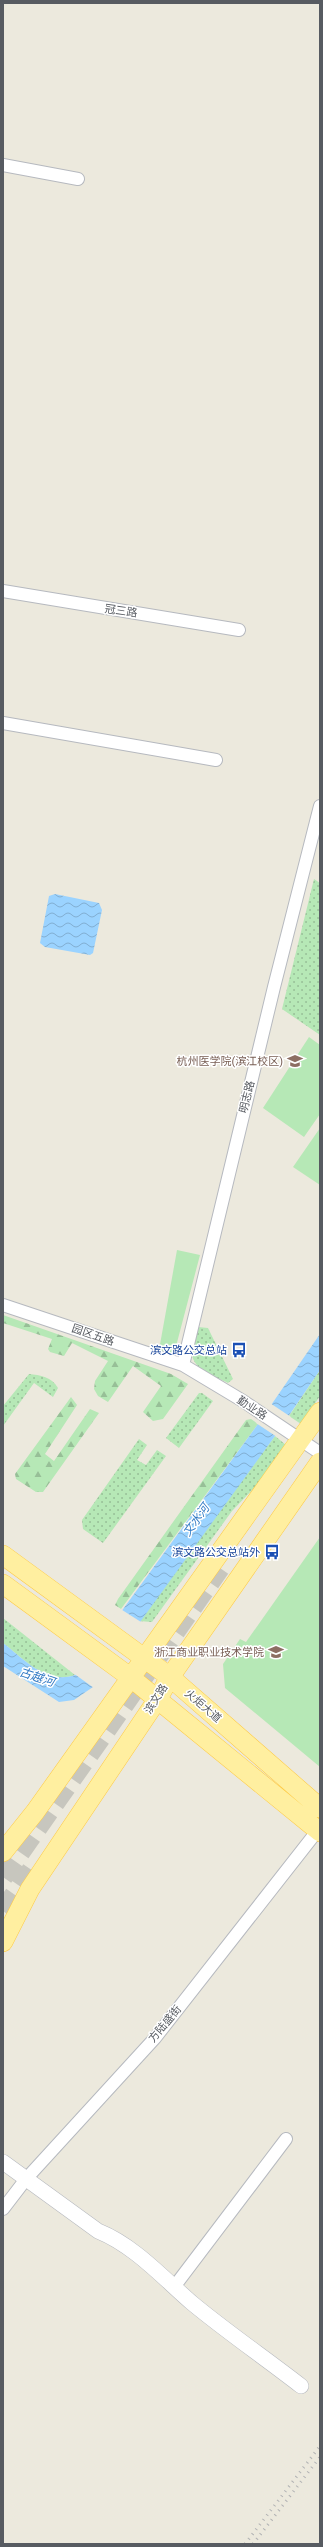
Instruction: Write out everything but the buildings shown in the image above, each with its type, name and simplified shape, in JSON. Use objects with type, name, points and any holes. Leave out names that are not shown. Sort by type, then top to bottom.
[{"type":"main road","points":[[3,1852],[35,1812],[123,1672],[144,1659],[295,1436],[320,1412]]},
{"type":"main road","name":"滨文路","points":[[3,1942],[30,1889],[157,1700],[170,1677],[320,1462]]},
{"type":"main road","name":"火炬大道","points":[[3,1554],[170,1677],[320,1808]]},
{"type":"main road","name":"火炬大道","points":[[3,1584],[123,1672],[319,1831]]},
{"type":"street","points":[[3,165],[78,179]]},
{"type":"street","name":"冠三路","points":[[3,592],[239,630]]},
{"type":"street","points":[[3,723],[216,760]]},
{"type":"street","name":"明志路","points":[[183,1365],[274,987],[320,806]]},
{"type":"street","name":"园区五路","points":[[3,1304],[183,1365]]},
{"type":"street","name":"勤业路","points":[[183,1365],[257,1411],[320,1453]]},
{"type":"street","name":"方陆盛街","points":[[3,2209],[26,2179],[155,2038],[319,1831]]},
{"type":"street","points":[[174,2287],[286,2139]]},
{"type":"street","points":[[3,2162],[98,2231],[113,2237],[174,2287],[301,2386]]},
{"type":"green space","points":[[314,879],[320,883],[320,1035],[282,1009]]},
{"type":"green space","points":[[309,1037],[320,1045],[320,1114],[304,1137],[263,1108]]},
{"type":"green space","points":[[320,1128],[320,1185],[293,1167]]},
{"type":"green space","points":[[177,1250],[200,1255],[174,1354],[159,1350]]},
{"type":"green space","points":[[3,1315],[171,1374],[188,1384],[163,1419],[153,1421],[143,1412],[161,1386],[133,1366],[108,1402],[98,1396],[94,1389],[95,1381],[108,1361],[72,1343],[64,1356],[50,1352],[48,1349],[52,1339],[3,1323]]},
{"type":"green space","points":[[198,1327],[208,1328],[233,1379],[228,1383],[201,1369],[193,1360],[192,1348]]},
{"type":"green space","points":[[320,1370],[320,1396],[301,1424],[289,1416]]},
{"type":"green space","points":[[29,1374],[49,1379],[58,1388],[53,1397],[34,1383],[3,1426],[3,1406]]},
{"type":"green space","points":[[199,1393],[202,1393],[213,1401],[179,1448],[166,1438]]},
{"type":"green space","points":[[71,1397],[77,1405],[45,1454],[54,1461],[90,1409],[99,1413],[43,1492],[36,1492],[16,1479],[15,1474]]},
{"type":"green space","points":[[251,1419],[258,1424],[121,1609],[115,1605],[246,1420]]},
{"type":"green space","points":[[275,1436],[286,1445],[256,1486],[232,1511],[152,1622],[138,1621]]},
{"type":"green space","points":[[139,1439],[147,1445],[137,1460],[146,1465],[157,1450],[166,1456],[103,1543],[83,1529],[82,1520]]},
{"type":"green space","name":"浙江商业职业技术学院","points":[[320,1537],[320,1767],[225,1688],[223,1664],[240,1639],[246,1642]]},
{"type":"green space","points":[[3,1618],[75,1675],[64,1677],[54,1676],[36,1669],[27,1663],[3,1643]]},
{"type":"water","points":[[55,894],[99,903],[102,910],[93,953],[90,955],[45,947],[40,943],[49,896]]},
{"type":"water","points":[[320,1334],[320,1370],[275,1436],[93,1687],[74,1700],[59,1702],[3,1666],[3,1643],[27,1663],[45,1673],[64,1677],[75,1675],[258,1424]]},
{"type":"pier","points":[[270,1403],[291,1417],[277,1437],[256,1423]]},
{"type":"pier","points":[[119,1608],[141,1622],[94,1688],[73,1673]]},
{"type":"tunnel","points":[[3,1877],[220,1568]]},
{"type":"tunnel","points":[[3,1911],[37,1862]]},
{"type":"railway","points":[[245,2544],[320,2446]]},
{"type":"railway","points":[[253,2544],[320,2457]]},
{"type":"place","name":"杭州医学院(滨江校区)","points":[[295,1061]]},
{"type":"place","name":"滨文路公交总站","points":[[239,1350]]},
{"type":"place","name":"滨文路公交总站外","points":[[272,1552]]},
{"type":"place","name":"浙江商业职业技术学院","points":[[276,1652]]},
{"type":"water label","name":"文水河","points":[[196,1520]]},
{"type":"water label","name":"古越河","points":[[37,1677]]}]
